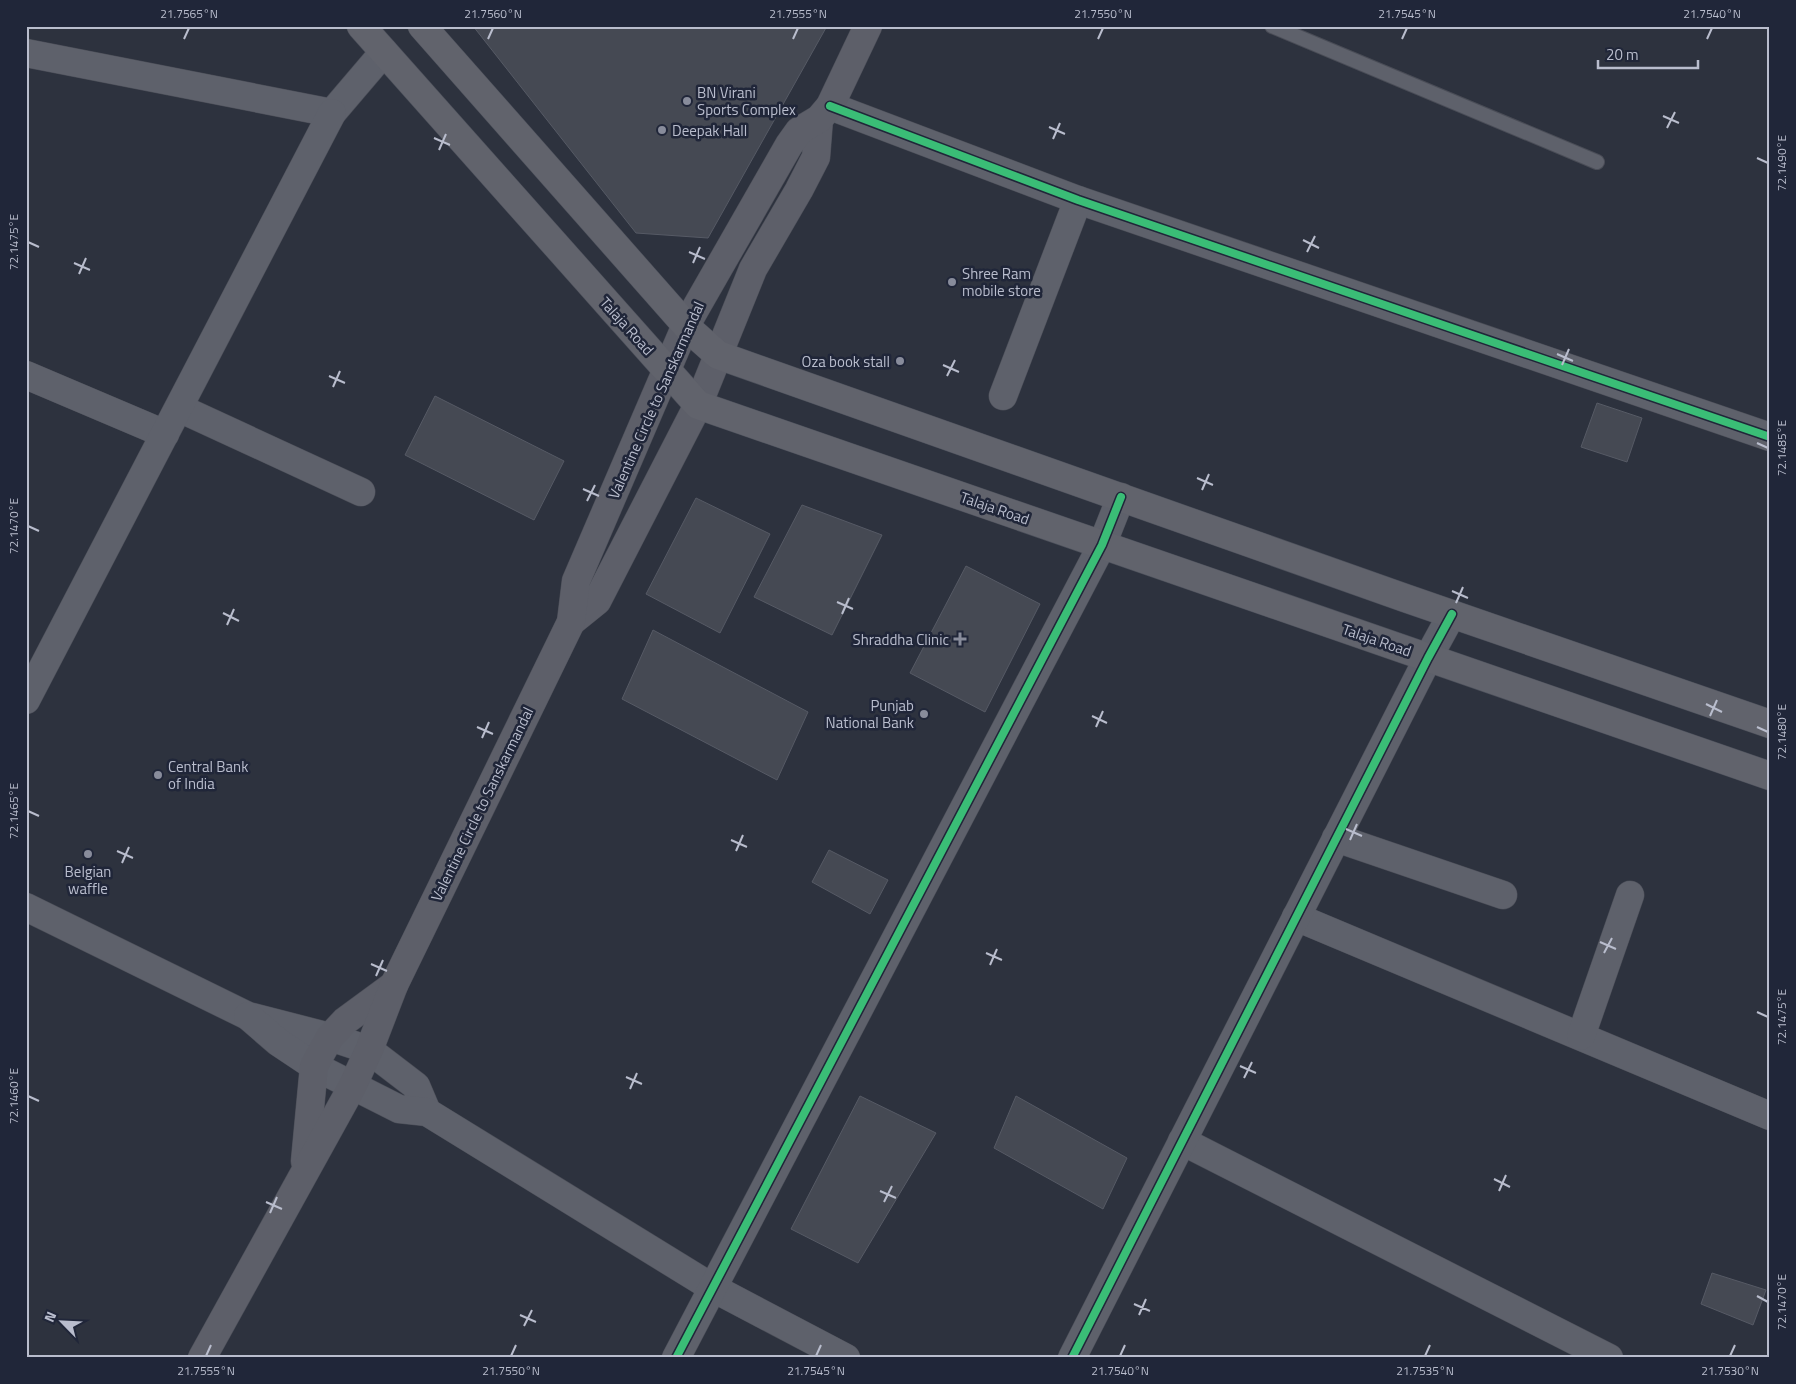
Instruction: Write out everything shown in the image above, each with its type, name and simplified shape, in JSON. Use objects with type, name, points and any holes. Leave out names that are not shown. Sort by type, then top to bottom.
[{"type":"main road","name":"Talaja Road","points":[[362,26],[698,405],[1770,776]]},
{"type":"main road","points":[[422,26],[686,325],[718,355],[1121,498],[1770,724]]},
{"type":"main road","name":"Valentine Circle to Sanskarmandal","points":[[571,622],[597,601],[698,405],[753,269],[800,190],[816,157],[824,112],[868,26]]},
{"type":"main road","name":"Valentine Circle to Sanskarmandal","points":[[202,1358],[352,1086],[369,1050],[394,985],[571,622],[576,581],[686,325],[789,145],[799,131],[824,112]]},
{"type":"main road","name":"Valentine Circle to Sanskarmandal","points":[[304,1174],[314,1066],[330,1037],[345,1021],[394,985]]},
{"type":"street","points":[[26,52],[332,113]]},
{"type":"street","points":[[26,700],[332,113],[384,52]]},
{"type":"street","points":[[824,112],[1770,437]]},
{"type":"street","points":[[1003,396],[1078,200]]},
{"type":"street","points":[[26,375],[165,434]]},
{"type":"street","points":[[178,408],[361,492]]},
{"type":"street","points":[[676,1358],[1102,545],[1121,498]]},
{"type":"street","points":[[1072,1358],[1296,916],[1452,614]]},
{"type":"street","points":[[1336,838],[1502,895]]},
{"type":"street","points":[[1581,1036],[1630,895]]},
{"type":"street","points":[[26,907],[248,1016],[330,1037],[369,1050],[416,1086],[427,1112]]},
{"type":"street","points":[[1296,916],[1770,1116]]},
{"type":"street","points":[[248,1016],[278,1042],[314,1066],[399,1109],[427,1112],[713,1288],[846,1358]]},
{"type":"street","points":[[1182,1141],[1609,1358]]},
{"type":"lane","points":[[1272,26],[1597,162]]},
{"type":"building","name":"Deepak Hall","points":[[473,26],[827,26],[708,238],[636,233]]},
{"type":"building","points":[[435,396],[564,461],[534,520],[405,455]]},
{"type":"building","points":[[1597,403],[1642,418],[1627,462],[1581,447]]},
{"type":"building","points":[[696,498],[770,534],[720,633],[646,594]]},
{"type":"building","points":[[802,505],[882,535],[832,635],[754,597]]},
{"type":"building","points":[[966,566],[1040,604],[985,712],[910,673]]},
{"type":"building","points":[[653,630],[808,712],[777,780],[622,699]]},
{"type":"building","points":[[829,850],[888,880],[870,914],[812,882]]},
{"type":"building","points":[[860,1096],[936,1133],[858,1263],[791,1229]]},
{"type":"building","points":[[1016,1096],[1127,1158],[1103,1209],[994,1148]]},
{"type":"building","points":[[1712,1273],[1766,1290],[1753,1325],[1701,1304]]},
{"type":"cycle path","points":[[830,106],[1078,200],[1770,437]]},
{"type":"cycle path","points":[[676,1358],[1102,545],[1121,497]]},
{"type":"cycle path","points":[[1072,1358],[1452,614]]},
{"type":"place","name":"BN Virani Sports Complex","points":[[687,101]]},
{"type":"place","name":"Deepak Hall","points":[[662,130]]},
{"type":"place","name":"Shree Ram mobile store","points":[[952,282]]},
{"type":"place","name":"Oza book stall","points":[[900,361]]},
{"type":"place","name":"Shraddha Clinic","points":[[960,639]]},
{"type":"place","name":"Punjab National Bank","points":[[924,714]]},
{"type":"place","name":"Central Bank of India","points":[[158,775]]},
{"type":"place","name":"Belgian waffle","points":[[88,854]]}]
